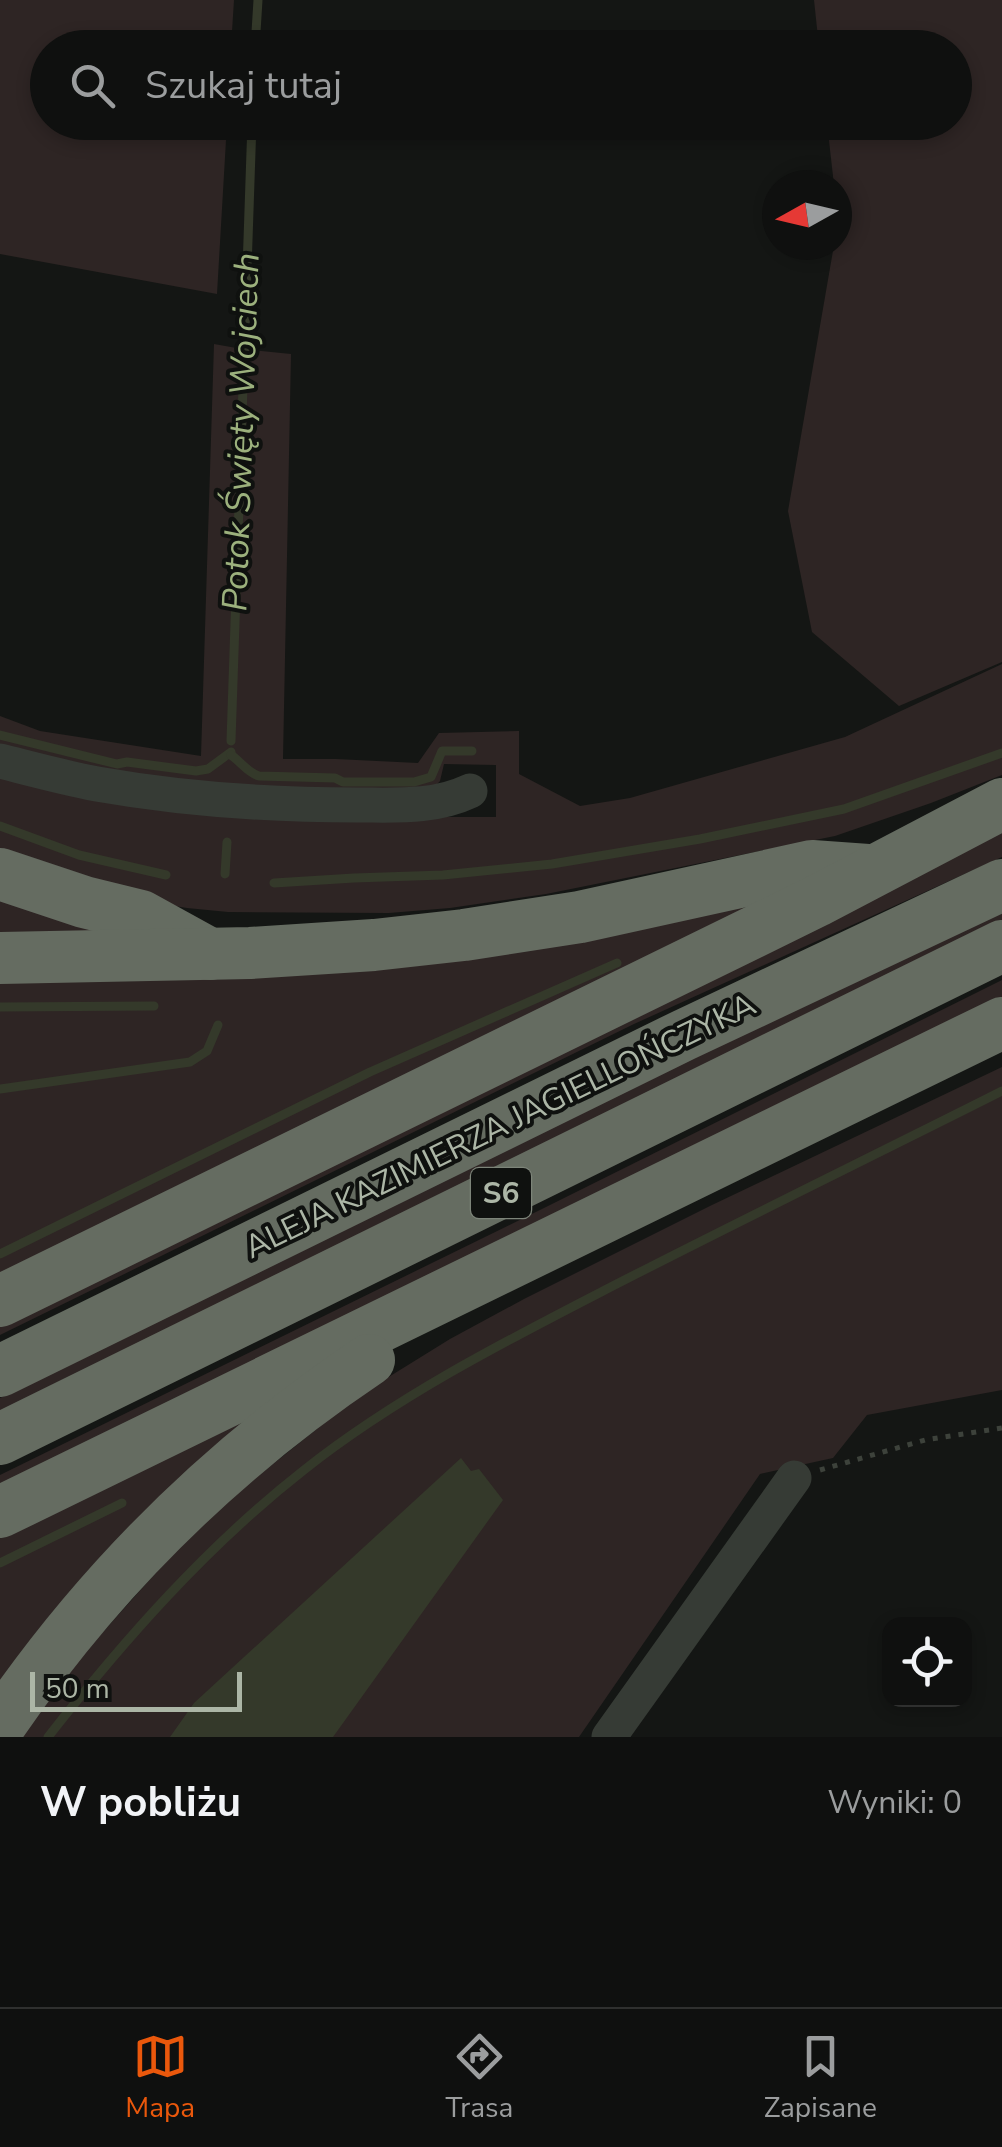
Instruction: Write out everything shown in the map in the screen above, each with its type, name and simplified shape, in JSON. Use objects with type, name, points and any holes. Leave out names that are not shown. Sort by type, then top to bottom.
[{"type":"highway","points":[[0,1301],[800,910],[1002,804]]},
{"type":"highway","points":[[0,958],[343,948],[464,935],[594,914],[812,866],[875,870]]},
{"type":"highway","points":[[0,874],[141,916],[212,954]]},
{"type":"highway","name":"ALEJA KAZIMIERZA JAGIELLOŃCZYKA","points":[[0,1370],[684,1035],[1002,885]]},
{"type":"highway","name":"ALEJA KAZIMIERZA JAGIELLOŃCZYKA","points":[[0,1439],[1002,946]]},
{"type":"highway","points":[[0,1512],[1002,1023]]},
{"type":"highway","points":[[0,1725],[44,1662],[104,1589],[220,1473],[347,1375],[528,1254]]},
{"type":"lane","points":[[0,761],[95,784],[226,800],[426,805],[456,798],[470,790]]},
{"type":"lane","points":[[609,1737],[794,1478]]},
{"type":"path","points":[[794,1478],[925,1440],[1002,1428]]},
{"type":"shaded area","points":[[0,0],[234,0],[232,30],[30,30],[30,140],[226,140],[217,294],[0,254]]},
{"type":"shaded area","points":[[814,0],[1002,0],[1002,662],[899,706],[812,632],[788,511],[831,260],[852,260],[852,170],[832,170],[829,140],[972,140],[972,30],[817,30]]},
{"type":"shaded area","points":[[214,344],[291,354],[283,759],[418,763],[439,733],[519,731],[519,774],[580,806],[630,798],[845,737],[1002,664],[1002,775],[835,836],[546,894],[389,913],[187,908],[150,902],[0,857],[0,772],[305,817],[496,817],[496,765],[444,764],[440,781],[430,792],[247,794],[0,750],[0,716],[40,731],[201,756]]},
{"type":"shaded area","points":[[1002,817],[1002,857],[634,1024],[0,1335],[0,1315]]},
{"type":"shaded area","points":[[806,878],[0,1287],[0,976]]},
{"type":"shaded area","points":[[0,885],[142,931],[0,935]]},
{"type":"shaded area","points":[[1002,907],[1002,922],[0,1412],[0,1398]]},
{"type":"shaded area","points":[[1002,980],[1002,1006],[0,1494],[0,1475]]},
{"type":"shaded area","points":[[1002,1067],[1002,1390],[867,1415],[833,1458],[760,1474],[579,1737],[20,1737],[61,1679],[203,1520],[358,1396],[524,1299]]},
{"type":"shaded area","points":[[270,1399],[0,1696],[0,1532]]},
{"type":"shaded area","points":[[461,1458],[471,1471],[479,1469],[503,1500],[333,1737],[170,1737],[194,1703]]},
{"type":"waterway","name":"Potok Święty Wojciech","points":[[256,30],[258,0]]},
{"type":"waterway","name":"Potok Święty Wojciech","points":[[231,741],[251,140]]},
{"type":"waterway","points":[[0,735],[117,764],[196,771],[208,769],[231,752]]},
{"type":"waterway","points":[[231,755],[259,776],[414,782],[431,777],[442,751],[472,751]]},
{"type":"waterway","points":[[274,883],[443,875],[552,864],[700,839],[844,809],[1002,753]]},
{"type":"waterway","points":[[0,826],[79,855],[166,875]]},
{"type":"waterway","name":"Potok Święty Wojciech","points":[[225,874],[227,842]]},
{"type":"waterway","points":[[0,1254],[370,1072],[617,963]]},
{"type":"waterway","points":[[0,1007],[154,1006]]},
{"type":"waterway","name":"Potok Święty Wojciech","points":[[0,1089],[190,1062],[207,1051],[218,1025]]},
{"type":"waterway","points":[[48,1737],[106,1665],[200,1562],[268,1499],[375,1419],[449,1373],[564,1311],[1002,1091]]},
{"type":"waterway","points":[[0,1563],[122,1503]]}]
